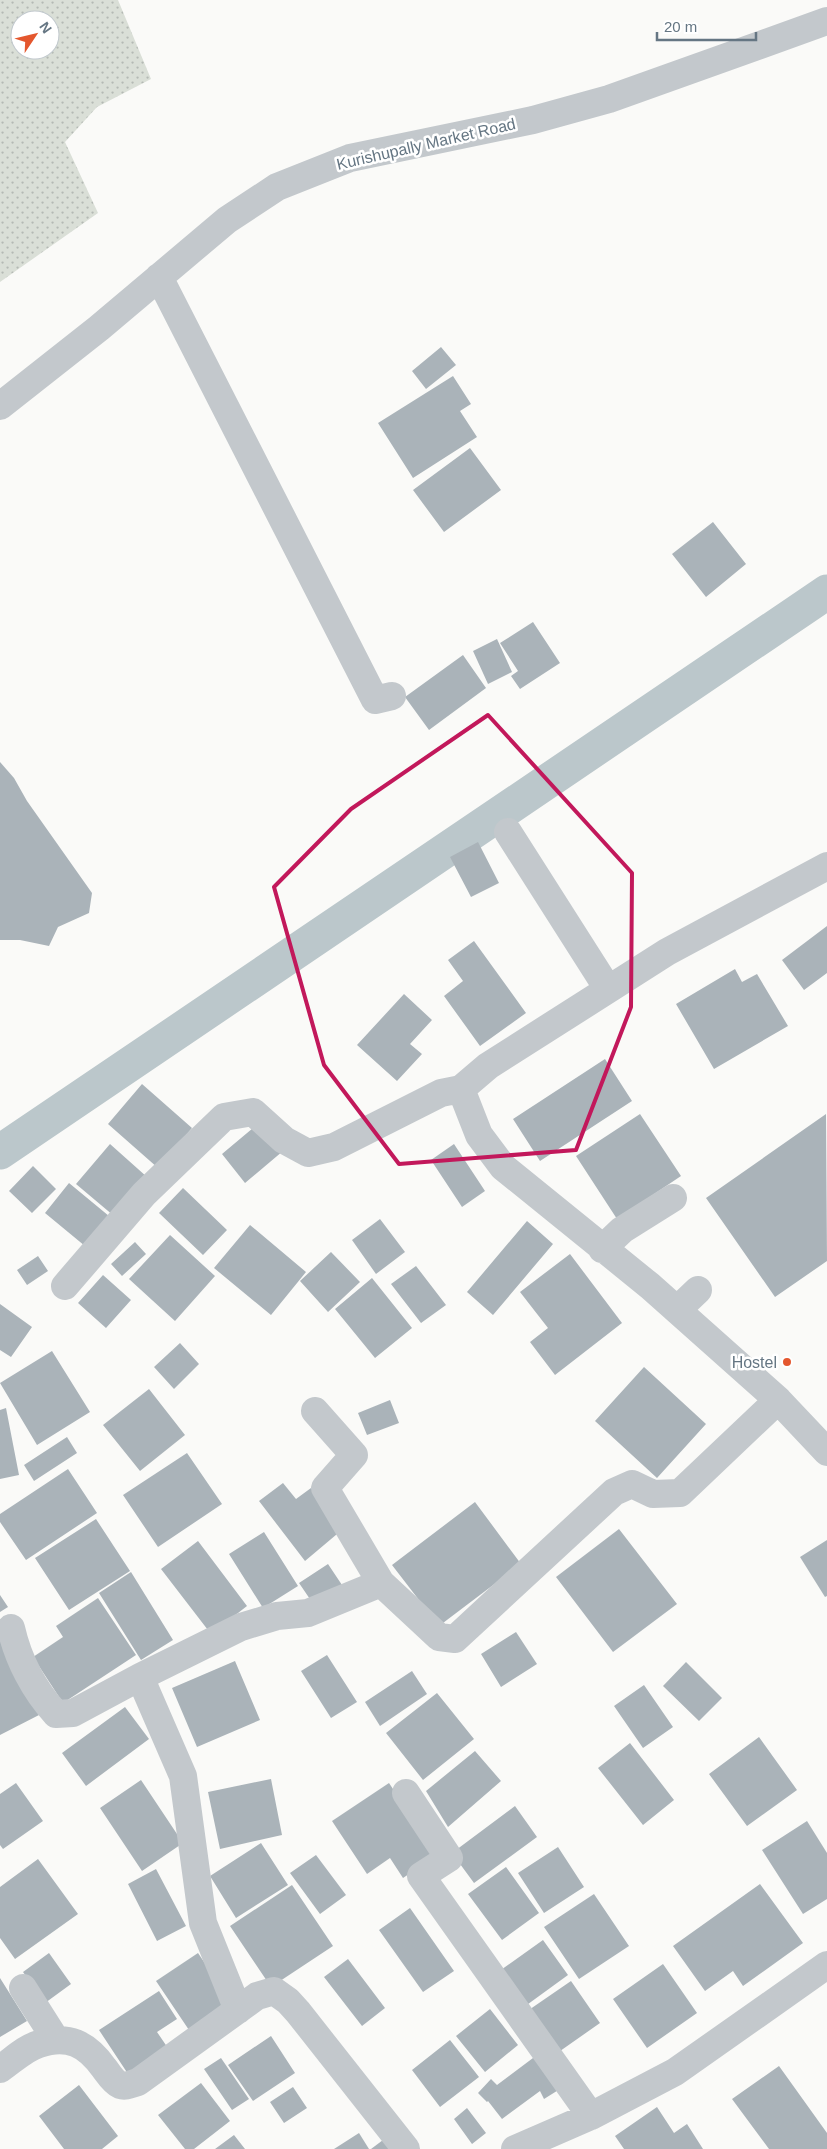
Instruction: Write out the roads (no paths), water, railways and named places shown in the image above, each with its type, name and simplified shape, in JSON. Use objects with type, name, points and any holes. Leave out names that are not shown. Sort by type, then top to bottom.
[{"type":"street","name":"Kurishupally Market Road","points":[[0,406],[99,328],[227,220],[277,187],[315,170],[350,158],[533,120],[609,99],[827,21]]},
{"type":"street","points":[[159,277],[375,700],[392,696]]},
{"type":"street","points":[[508,832],[608,990]]},
{"type":"street","points":[[65,1286],[144,1194],[224,1117],[253,1112],[284,1140],[308,1153],[334,1147],[440,1093],[461,1090],[488,1066],[667,952],[827,866]]},
{"type":"street","points":[[461,1090],[479,1134],[503,1167],[650,1286],[778,1400],[827,1452]]},
{"type":"street","points":[[602,1249],[622,1230],[673,1198]]},
{"type":"street","points":[[677,1310],[698,1290]]},
{"type":"street","points":[[315,1412],[354,1455],[325,1488],[381,1584],[439,1637],[455,1639],[614,1492],[632,1484],[653,1494],[680,1493],[778,1400]]},
{"type":"street","points":[[11,1628],[16,1650],[43,1700],[56,1714],[73,1713],[140,1677],[241,1627],[277,1616],[308,1613],[381,1584]]},
{"type":"street","points":[[140,1677],[183,1776],[202,1923],[238,2010]]},
{"type":"street","points":[[406,1794],[449,1858],[421,1876],[591,2116]]},
{"type":"street","points":[[515,2149],[591,2116],[675,2072],[827,1965]]},
{"type":"street","points":[[23,1988],[56,2040]]},
{"type":"street","points":[[0,2069],[37,2044],[56,2040],[79,2043],[101,2063],[118,2084],[126,2086],[138,2082],[258,1996],[274,1991],[288,2001],[406,2149]]},
{"type":"waterway","points":[[0,1152],[827,592]]},
{"type":"place","name":"Hostel","points":[[787,1362]]}]
